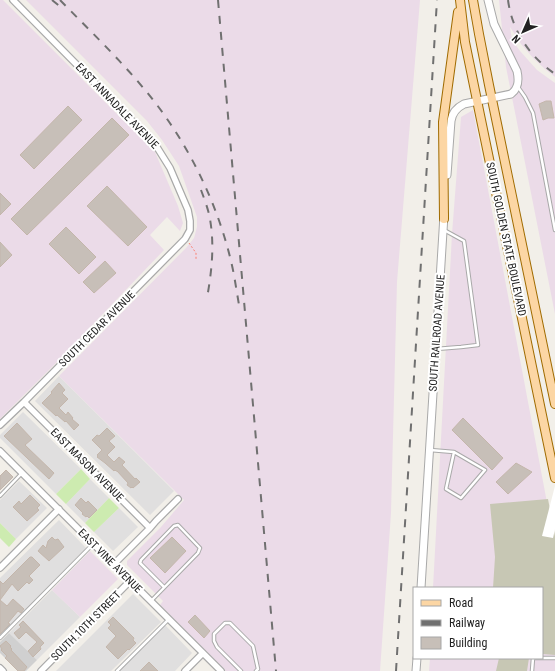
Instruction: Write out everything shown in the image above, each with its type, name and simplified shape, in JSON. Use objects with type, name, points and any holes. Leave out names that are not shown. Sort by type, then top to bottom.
[{"type":"main road","name":"SOUTH GOLDEN STATE BOULEVARD","points":[[460,0],[465,42],[484,100],[555,404]]},
{"type":"main road","points":[[444,219],[443,118],[460,0]]},
{"type":"main road","name":"SOUTH GOLDEN STATE BOULEVARD","points":[[473,0],[478,34],[484,100],[555,478]]},
{"type":"street","name":"EAST ANNADALE AVENUE","points":[[13,0],[155,144],[170,168],[188,210],[190,230]]},
{"type":"street","points":[[484,100],[511,94],[518,86],[519,80],[517,71],[494,24],[488,0]]},
{"type":"street","name":"SOUTH RAILROAD AVENUE","points":[[421,587],[451,121],[455,111],[460,106],[484,100]]},
{"type":"street","name":"SOUTH CEDAR AVENUE","points":[[0,425],[185,239],[190,230]]},
{"type":"street","name":"EAST MASON AVENUE","points":[[24,402],[150,528]]},
{"type":"street","name":"EAST VINE AVENUE","points":[[0,450],[221,671]]},
{"type":"street","points":[[114,564],[178,499]]},
{"type":"street","points":[[0,568],[59,509]]},
{"type":"street","name":"SOUTH 10TH STREET","points":[[41,671],[130,581]]},
{"type":"street","points":[[185,671],[203,653]]},
{"type":"street","points":[[416,659],[416,671]]},
{"type":"street","points":[[0,668],[3,671]]},
{"type":"lane","points":[[518,86],[526,97],[533,113],[555,230]]},
{"type":"lane","points":[[436,349],[478,345],[464,241],[443,229]]},
{"type":"lane","points":[[430,450],[454,452],[485,470],[461,498],[446,489],[454,452]]},
{"type":"lane","points":[[0,496],[22,473]]},
{"type":"lane","points":[[151,601],[198,553],[200,548],[178,525],[174,526],[141,560],[140,563],[164,587]]},
{"type":"lane","points":[[0,638],[93,544]]},
{"type":"lane","points":[[116,671],[169,619]]},
{"type":"lane","points":[[242,671],[217,646],[214,641],[214,634],[225,623],[230,623],[253,646],[258,670]]},
{"type":"lane","points":[[543,658],[555,658]]},
{"type":"lane","points":[[532,671],[533,659]]},
{"type":"path","points":[[185,239],[196,253],[196,260]]},
{"type":"shaded area","points":[[0,0],[3,0],[155,152],[178,206],[183,223],[180,231],[167,217],[150,235],[164,250],[75,344],[0,419]]},
{"type":"shaded area","points":[[26,0],[420,0],[397,282],[391,513],[380,671],[226,671],[160,605],[163,601],[127,565],[127,561],[161,527],[184,500],[59,376],[186,248],[194,238],[197,227],[197,217],[179,166],[162,140],[147,121]]},
{"type":"shaded area","points":[[499,0],[555,0],[555,77],[534,59],[521,44],[510,27],[512,40],[520,51],[537,70],[555,83],[555,314],[506,67]]},
{"type":"shaded area","points":[[473,110],[555,545],[555,671],[429,671],[430,659],[543,659],[543,587],[433,587],[452,234],[461,117]]},
{"type":"shaded area","points":[[59,376],[174,491],[150,515],[35,401]]},
{"type":"shaded area","points":[[23,412],[81,469],[56,494],[0,438],[0,435]]},
{"type":"shaded area","points":[[90,479],[109,498],[85,523],[66,504]]},
{"type":"shaded area","points":[[19,481],[47,508],[16,539],[0,523],[0,500]]},
{"type":"shaded area","points":[[548,499],[555,536],[555,655],[543,654],[543,587],[493,587],[495,557],[490,504]]},
{"type":"shaded area","points":[[119,508],[138,527],[113,551],[94,532]]},
{"type":"shaded area","points":[[59,520],[86,548],[0,635],[0,578]]},
{"type":"shaded area","points":[[90,551],[118,579],[80,617],[52,590]]},
{"type":"shaded area","points":[[52,590],[80,617],[37,660],[9,633]]},
{"type":"shaded area","points":[[133,594],[161,622],[111,671],[56,671]]},
{"type":"shaded area","points":[[165,625],[192,653],[175,671],[119,671]]},
{"type":"shaded area","points":[[9,633],[37,660],[26,671],[18,671],[0,653],[0,642]]},
{"type":"shaded area","points":[[499,659],[529,659],[527,671],[496,671]]},
{"type":"green space","points":[[81,469],[90,479],[66,504],[56,494]]},
{"type":"green space","points":[[109,498],[119,508],[94,532],[85,523]]},
{"type":"green space","points":[[0,523],[16,539],[9,547],[0,538]]},
{"type":"pier","points":[[555,486],[555,529],[553,538],[542,536]]},
{"type":"building","points":[[546,101],[551,101],[554,118],[543,120],[539,104]]},
{"type":"building","points":[[68,106],[82,120],[34,169],[20,155]]},
{"type":"building","points":[[112,118],[129,135],[27,235],[11,219]]},
{"type":"building","points":[[107,186],[147,227],[128,246],[87,206]]},
{"type":"building","points":[[0,193],[11,204],[0,215]]},
{"type":"building","points":[[66,227],[96,257],[79,274],[49,244]]},
{"type":"building","points":[[0,242],[12,255],[0,267]]},
{"type":"building","points":[[105,261],[116,273],[94,293],[83,282]]},
{"type":"building","points":[[59,383],[65,390],[62,393],[68,399],[59,408],[66,415],[68,412],[73,418],[72,419],[79,425],[74,430],[66,421],[65,422],[57,415],[56,416],[42,403]]},
{"type":"building","points":[[463,418],[503,458],[492,470],[452,430]]},
{"type":"building","points":[[17,423],[32,439],[25,445],[54,473],[49,479],[4,436]]},
{"type":"building","points":[[107,428],[115,436],[109,441],[115,447],[107,455],[114,462],[119,457],[125,462],[122,465],[135,479],[136,478],[140,482],[133,488],[127,485],[128,483],[117,471],[114,471],[97,457],[102,450],[92,440],[97,435],[99,436]]},
{"type":"building","points":[[516,463],[532,472],[508,494],[496,482]]},
{"type":"building","points":[[6,470],[13,477],[0,490],[0,476]]},
{"type":"building","points":[[30,495],[40,505],[37,508],[39,510],[27,521],[13,507],[19,501],[21,504]]},
{"type":"building","points":[[81,498],[86,503],[88,501],[97,510],[89,518],[82,514],[83,513],[75,505]]},
{"type":"building","points":[[52,537],[55,540],[58,539],[64,547],[49,561],[38,551],[43,545],[46,548],[48,541]]},
{"type":"building","points":[[172,537],[186,551],[165,573],[150,558]]},
{"type":"building","points":[[30,557],[32,557],[40,565],[29,576],[33,580],[29,584],[27,582],[18,591],[12,584],[0,600],[0,581],[3,584]]},
{"type":"building","points":[[13,599],[24,609],[21,613],[18,611],[8,623],[10,624],[0,634],[0,600],[7,606]]},
{"type":"building","points":[[195,615],[210,631],[204,638],[188,622]]},
{"type":"building","points":[[113,617],[134,638],[133,640],[136,643],[118,659],[106,647],[116,636],[108,628],[111,625],[108,622]]},
{"type":"building","points":[[23,621],[44,643],[40,647],[41,649],[33,657],[28,651],[37,642],[26,632],[19,639],[14,633],[21,627],[19,625]]},
{"type":"building","points":[[6,641],[11,646],[11,650],[27,667],[24,671],[18,671],[5,658],[7,656],[1,650],[2,649],[0,646]]},
{"type":"building","points":[[149,662],[158,671],[140,671]]},
{"type":"railway","points":[[52,0],[63,9]]},
{"type":"railway","points":[[60,0],[110,51],[146,91],[183,144],[205,186],[222,230],[229,252],[240,311]]},
{"type":"railway","points":[[218,0],[276,671]]},
{"type":"railway","points":[[396,671],[437,0]]},
{"type":"railway","points":[[508,0],[510,11],[518,33],[538,60],[555,74]]},
{"type":"railway","points":[[201,190],[209,214],[212,235],[211,266],[207,298]]}]
